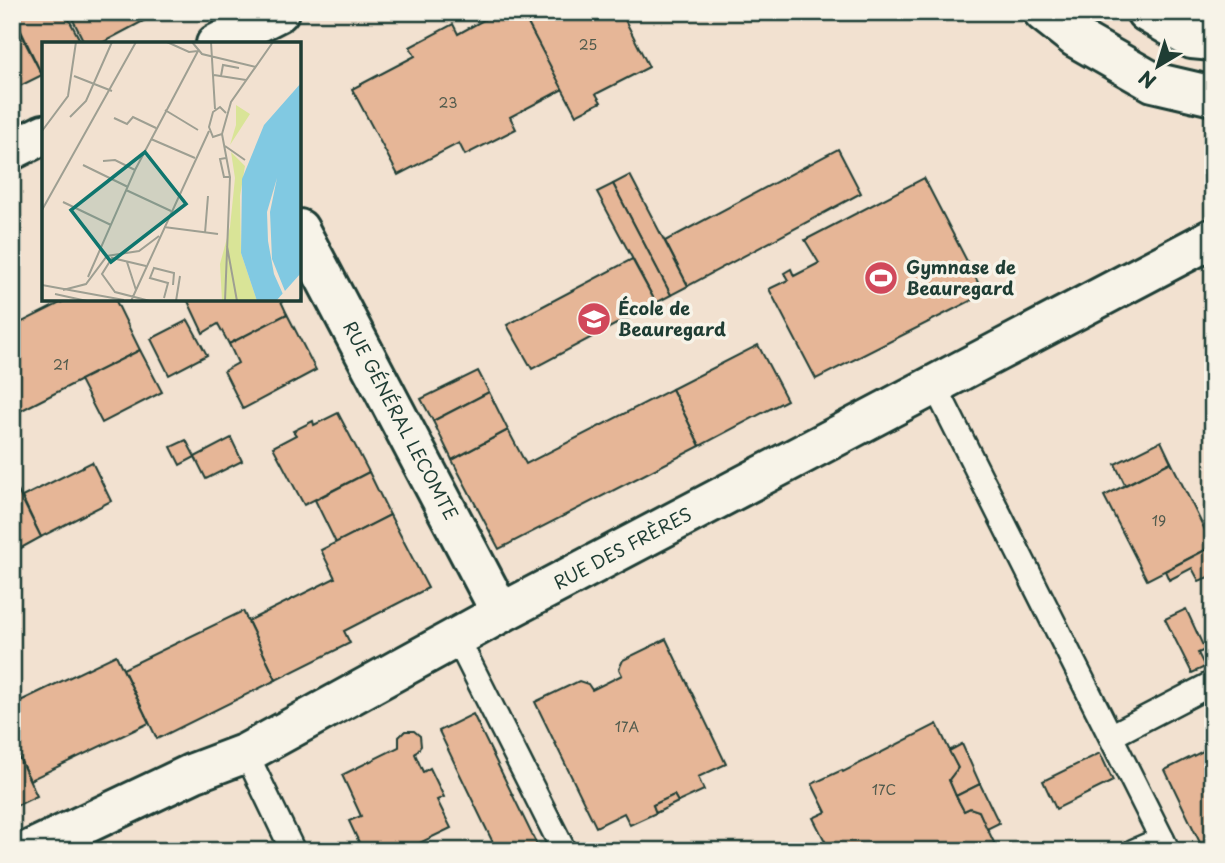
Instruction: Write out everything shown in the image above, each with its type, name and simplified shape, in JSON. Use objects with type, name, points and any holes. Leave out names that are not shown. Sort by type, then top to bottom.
[{"type":"main road","points":[[220,42],[279,12]]},
{"type":"main road","points":[[1043,12],[1076,38],[1153,82],[1213,96]]},
{"type":"main road","points":[[1146,12],[1192,39],[1213,41]]},
{"type":"main road","points":[[12,150],[42,135]]},
{"type":"main road","name":"RUE GÉNÉRAL LECOMTE","points":[[301,233],[501,613]]},
{"type":"main road","name":"RUE DES FRÈRES","points":[[28,851],[193,773],[246,752],[501,613],[1213,238]]},
{"type":"lane","points":[[935,386],[1165,845],[1135,851]]},
{"type":"lane","points":[[457,638],[564,851]]},
{"type":"lane","points":[[1111,736],[1213,683]]},
{"type":"lane","points":[[246,752],[293,851]]},
{"type":"building","points":[[12,12],[65,12],[81,42],[42,42],[42,75]]},
{"type":"building","points":[[69,12],[146,12],[149,18],[104,42],[84,42]]},
{"type":"building","points":[[498,12],[522,12],[563,89],[510,117],[516,129],[465,155],[459,143],[398,175],[352,89],[415,56],[410,47],[453,24],[458,34]]},
{"type":"building","points":[[522,12],[621,12],[649,67],[596,94],[601,102],[576,115]]},
{"type":"building","points":[[12,17],[42,75],[12,90]]},
{"type":"building","points":[[838,149],[861,193],[688,286],[665,241]]},
{"type":"building","points":[[630,175],[688,286],[671,295],[613,184]]},
{"type":"building","name":"Gymnase de Beauregard","points":[[924,178],[984,294],[816,379],[769,289],[788,280],[784,273],[791,269],[794,276],[819,263],[805,240]]},
{"type":"building","points":[[613,184],[671,295],[656,303],[597,192]]},
{"type":"building","points":[[632,259],[656,303],[532,369],[507,325]]},
{"type":"building","points":[[64,301],[116,301],[140,350],[12,415],[12,327]]},
{"type":"building","points":[[188,301],[281,301],[287,314],[229,344],[218,324],[203,333]]},
{"type":"building","points":[[287,314],[316,370],[243,409],[224,371],[238,363],[229,344]]},
{"type":"building","points":[[188,320],[207,355],[169,375],[151,339]]},
{"type":"building","points":[[758,345],[787,400],[700,446],[672,389]]},
{"type":"building","points":[[140,350],[162,392],[102,423],[80,380]]},
{"type":"building","points":[[478,371],[489,392],[433,421],[421,399]]},
{"type":"building","points":[[672,389],[700,446],[499,549],[452,460],[508,430],[526,464]]},
{"type":"building","points":[[489,392],[508,430],[452,460],[433,421]]},
{"type":"building","points":[[338,413],[369,472],[304,505],[273,447],[296,435],[293,431],[313,421],[314,425]]},
{"type":"building","points":[[231,438],[242,461],[206,479],[195,457]]},
{"type":"building","points":[[186,440],[195,457],[180,465],[171,447]]},
{"type":"building","points":[[1161,441],[1171,462],[1125,485],[1115,464]]},
{"type":"building","points":[[92,462],[111,501],[41,537],[22,497]]},
{"type":"building","points":[[1171,462],[1213,546],[1147,580],[1104,496]]},
{"type":"building","points":[[369,472],[390,515],[336,543],[315,500]]},
{"type":"building","points":[[12,479],[41,537],[12,553]]},
{"type":"building","points":[[390,515],[428,588],[344,631],[350,643],[276,680],[248,621],[335,578],[321,550]]},
{"type":"building","points":[[1213,546],[1213,575],[1199,581],[1192,568],[1169,580],[1165,571]]},
{"type":"building","points":[[1186,609],[1205,650],[1198,653],[1205,667],[1192,673],[1165,619]]},
{"type":"building","points":[[243,611],[276,680],[157,739],[123,669]]},
{"type":"building","points":[[666,639],[726,764],[698,777],[704,790],[678,802],[674,795],[653,805],[656,813],[630,825],[624,813],[596,827],[535,702],[579,681],[588,684],[592,690],[622,675],[619,669],[623,660]]},
{"type":"building","points":[[116,655],[149,723],[30,780],[12,743],[12,705]]},
{"type":"building","points":[[1213,696],[1213,721],[1202,701]]},
{"type":"building","points":[[473,714],[540,851],[497,851],[439,731]]},
{"type":"building","points":[[937,724],[958,768],[949,780],[956,796],[964,811],[970,808],[979,811],[998,851],[838,851],[833,842],[827,845],[813,818],[826,812],[812,784],[842,770],[843,772]]},
{"type":"building","points":[[405,731],[414,731],[420,736],[421,746],[415,754],[423,772],[430,768],[444,797],[437,800],[451,828],[403,851],[363,851],[349,821],[361,816],[342,775],[399,747],[399,737]]},
{"type":"building","points":[[12,743],[37,796],[12,808]]},
{"type":"building","points":[[962,744],[980,784],[956,796],[949,780],[958,768],[949,751]]},
{"type":"building","points":[[1213,746],[1213,851],[1204,851],[1165,770]]},
{"type":"building","points":[[1100,753],[1113,781],[1056,809],[1043,781]]},
{"type":"building","points":[[980,784],[999,823],[987,829],[979,811],[970,808],[964,811],[956,796]]},
{"type":"building","points":[[674,795],[678,802],[656,813],[653,805]]},
{"type":"place","name":"Gymnase de Beauregard","points":[[881,278]]},
{"type":"place","name":"École de Beauregard","points":[[594,319]]}]
